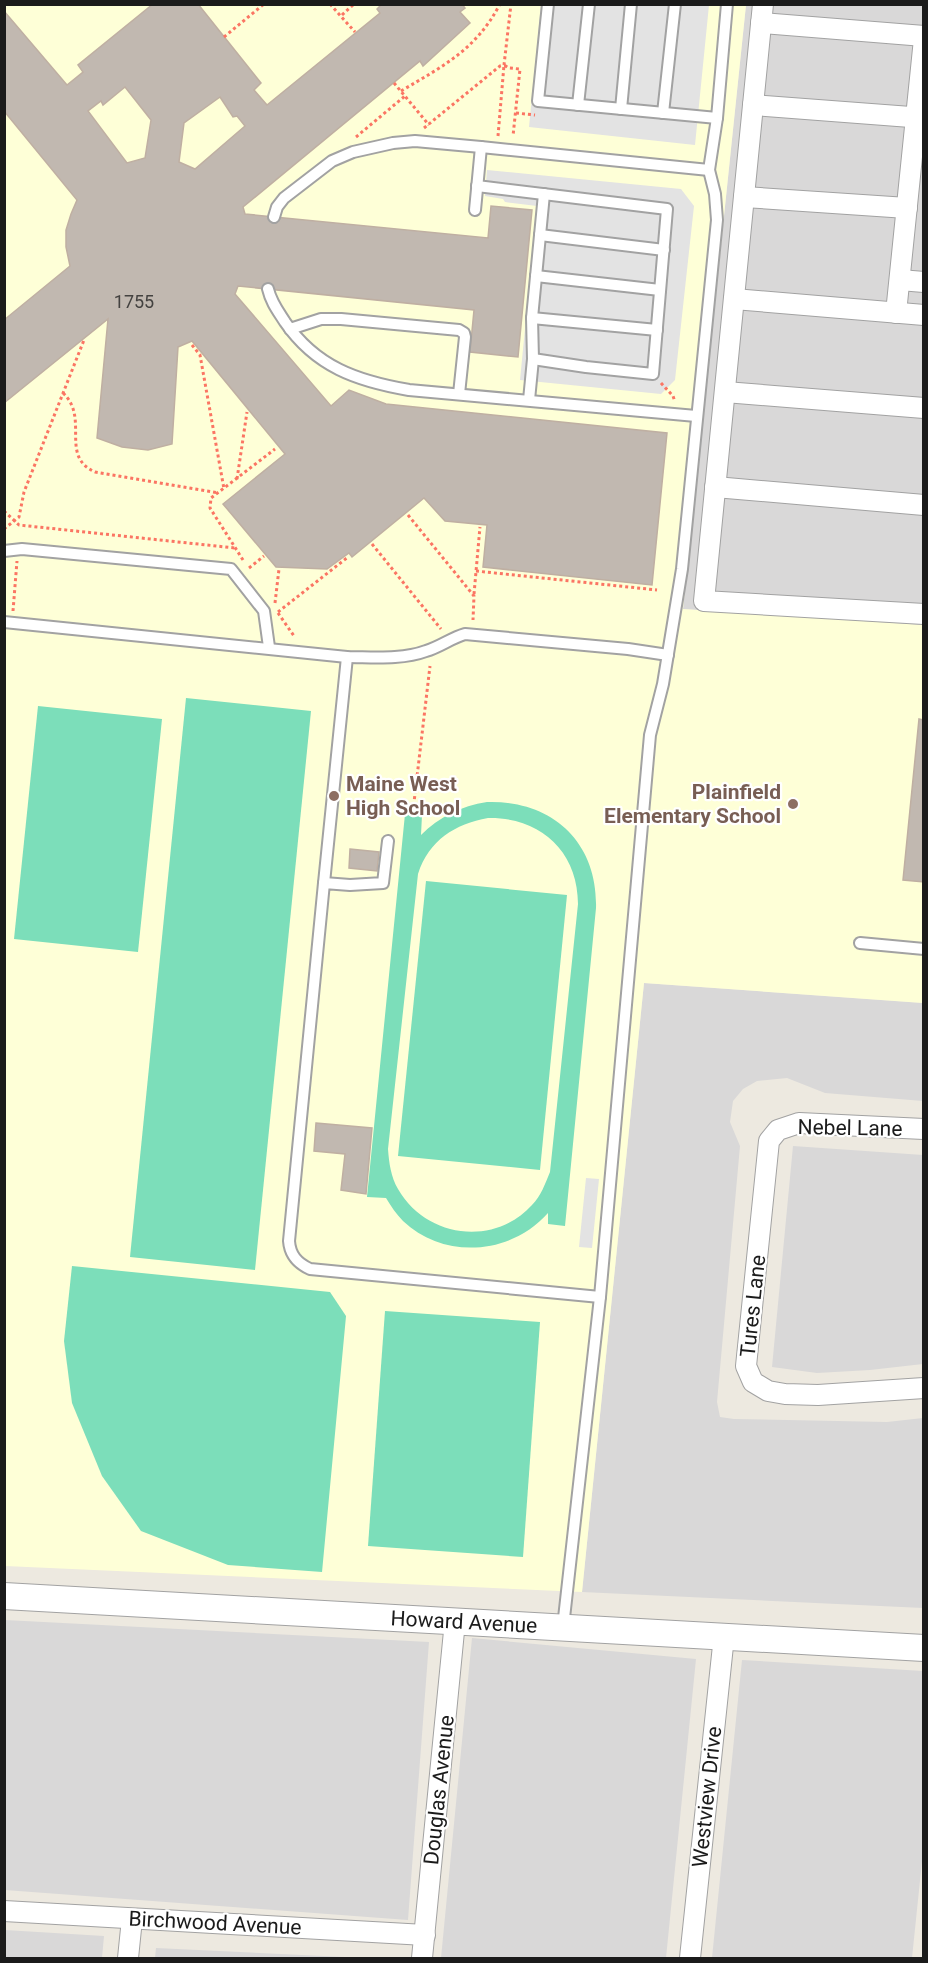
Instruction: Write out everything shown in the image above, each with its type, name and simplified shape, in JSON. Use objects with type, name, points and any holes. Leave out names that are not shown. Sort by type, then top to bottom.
[{"type":"street","points":[[896,313],[907,208],[917,169],[924,38],[762,14],[704,601],[924,614]]},
{"type":"street","points":[[753,105],[920,117]]},
{"type":"street","points":[[744,197],[907,208]]},
{"type":"street","points":[[900,280],[924,282]]},
{"type":"street","points":[[734,299],[924,315]]},
{"type":"street","points":[[725,392],[924,408]]},
{"type":"street","points":[[715,487],[924,505]]},
{"type":"street","name":"Nebel Lane","points":[[778,1130],[799,1123],[924,1129]]},
{"type":"street","name":"Tures Lane","points":[[778,1130],[769,1142],[746,1366],[753,1382],[768,1391],[785,1394],[818,1395],[924,1388]]},
{"type":"street","name":"Howard Avenue","points":[[4,1596],[924,1648]]},
{"type":"street","name":"Douglas Avenue","points":[[422,1959],[455,1621]]},
{"type":"street","name":"Westview Drive","points":[[690,1959],[724,1636]]},
{"type":"street","name":"Birchwood Avenue","points":[[4,1911],[424,1935]]},
{"type":"street","points":[[128,1959],[132,1918]]},
{"type":"lane","points":[[548,4],[538,101],[717,118]]},
{"type":"lane","points":[[578,105],[589,4]]},
{"type":"lane","points":[[621,110],[631,4]]},
{"type":"lane","points":[[663,113],[675,4]]},
{"type":"lane","points":[[563,1627],[600,1297],[650,735],[663,684],[682,569],[717,220],[715,194],[709,170],[717,118],[727,4]]},
{"type":"lane","points":[[274,217],[277,207],[284,198],[332,161],[353,152],[393,143],[415,141],[709,170]]},
{"type":"lane","points":[[474,210],[481,147]]},
{"type":"lane","points":[[477,186],[667,209],[652,374],[533,359]]},
{"type":"lane","points":[[529,400],[533,359],[532,318],[544,194]]},
{"type":"lane","points":[[540,234],[664,250]]},
{"type":"lane","points":[[536,276],[660,290]]},
{"type":"lane","points":[[268,289],[270,300],[290,329],[314,354],[354,377],[400,388],[696,417]]},
{"type":"lane","points":[[532,318],[657,330]]},
{"type":"lane","points":[[290,329],[321,319],[341,319],[459,330],[464,333],[465,337],[459,394]]},
{"type":"lane","points":[[4,551],[22,549],[231,569],[264,611],[268,647]]},
{"type":"lane","points":[[4,622],[268,647],[347,657],[409,655],[426,652],[456,636],[465,634],[668,655]]},
{"type":"lane","points":[[347,657],[290,1248],[295,1260],[310,1269],[600,1297]]},
{"type":"lane","points":[[324,884],[383,883],[388,841]]},
{"type":"lane","points":[[860,943],[924,949]]},
{"type":"path","points":[[224,37],[264,4]]},
{"type":"path","points":[[330,4],[356,32]]},
{"type":"path","points":[[341,15],[354,4]]},
{"type":"path","points":[[401,92],[453,60],[489,25],[500,4]]},
{"type":"path","points":[[498,137],[511,4]]},
{"type":"path","points":[[422,130],[504,65]]},
{"type":"path","points":[[504,65],[520,69],[513,138]]},
{"type":"path","points":[[394,83],[429,125]]},
{"type":"path","points":[[354,139],[405,96]]},
{"type":"path","points":[[4,529],[19,517],[24,492],[84,340]]},
{"type":"path","points":[[192,345],[201,355],[224,489]]},
{"type":"path","points":[[652,374],[673,396],[675,403]]},
{"type":"path","points":[[63,393],[68,398],[76,417],[76,450],[89,470],[219,493]]},
{"type":"path","points":[[237,479],[248,412]]},
{"type":"path","points":[[264,556],[249,568],[210,508],[211,498],[275,449]]},
{"type":"path","points":[[4,511],[19,525],[236,548]]},
{"type":"path","points":[[408,515],[474,596]]},
{"type":"path","points":[[473,620],[480,527]]},
{"type":"path","points":[[372,544],[441,629]]},
{"type":"path","points":[[278,612],[348,557]]},
{"type":"path","points":[[13,612],[18,559]]},
{"type":"path","points":[[274,607],[279,569]]},
{"type":"path","points":[[476,572],[657,590]]},
{"type":"path","points":[[268,597],[294,636]]},
{"type":"path","points":[[413,811],[430,666]]},
{"type":"shaded area","name":"Maine West High School","points":[[5,5],[746,5],[683,609],[923,625],[923,1003],[644,983],[582,1592],[5,1566]]},
{"type":"shaded area","points":[[541,5],[709,5],[695,145],[529,127]]},
{"type":"shaded area","points":[[746,5],[923,5],[923,625],[683,609]]},
{"type":"shaded area","points":[[487,170],[681,189],[694,206],[675,380],[661,394],[520,380],[537,206],[505,202],[503,199],[485,196]]},
{"type":"shaded area","points":[[644,983],[923,1003],[923,1101],[825,1093],[787,1078],[757,1081],[743,1089],[733,1101],[730,1122],[740,1146],[717,1402],[720,1417],[734,1419],[887,1422],[923,1418],[923,1608],[582,1592]]},
{"type":"shaded area","points":[[793,1146],[923,1155],[923,1364],[817,1373],[772,1367]]},
{"type":"shaded area","points":[[586,1178],[599,1179],[592,1248],[579,1247]]},
{"type":"shaded area","points":[[5,1620],[429,1642],[408,1920],[5,1890]]},
{"type":"shaded area","points":[[472,1638],[696,1659],[666,1958],[441,1958]]},
{"type":"shaded area","points":[[742,1660],[923,1671],[924,1842],[912,1958],[712,1958]]},
{"type":"shaded area","points":[[5,1930],[104,1936],[102,1958],[5,1958]]},
{"type":"shaded area","points":[[156,1948],[366,1958],[155,1958]]},
{"type":"green space","points":[[186,698],[311,711],[255,1270],[130,1257]]},
{"type":"green space","points":[[38,706],[162,719],[138,952],[14,939]]},
{"type":"green space","points":[[487,802],[510,803],[531,808],[550,817],[566,829],[579,844],[589,863],[595,884],[596,908],[565,1226],[548,1224],[548,1213],[533,1227],[516,1237],[497,1244],[457,1247],[419,1234],[403,1221],[386,1198],[367,1197],[405,814],[422,815],[421,835],[451,813]],"holes":[[[488,818],[507,819],[539,831],[552,841],[563,853],[576,885],[578,904],[550,1172],[538,1198],[516,1218],[499,1227],[480,1231],[461,1231],[443,1227],[425,1218],[410,1205],[398,1189],[389,1159],[388,1149],[418,874],[436,843],[454,829]]]},
{"type":"green space","points":[[426,881],[567,895],[540,1170],[398,1156]]},
{"type":"green space","points":[[72,1266],[330,1292],[346,1316],[322,1572],[228,1565],[141,1531],[102,1476],[72,1403],[64,1341]]},
{"type":"green space","points":[[385,1311],[540,1322],[523,1557],[368,1546]]},
{"type":"building","points":[[153,4],[198,4],[261,83],[254,90],[267,105],[380,13],[377,9],[382,4],[462,4],[465,8],[460,12],[470,23],[423,66],[420,61],[243,207],[245,214],[488,238],[491,206],[532,210],[518,357],[470,352],[474,310],[238,286],[235,294],[331,406],[349,390],[386,404],[667,433],[652,585],[483,567],[487,525],[445,521],[424,498],[352,557],[349,553],[327,569],[276,567],[223,504],[285,454],[192,341],[178,347],[172,444],[148,450],[122,447],[97,438],[108,319],[4,403],[4,320],[70,266],[66,247],[66,230],[77,200],[4,111],[4,11],[67,85],[83,72],[78,65]],"holes":[[[125,87],[151,120],[145,158],[127,163],[88,111],[101,101],[103,105]],[[220,97],[233,117],[237,116],[245,126],[195,169],[179,162],[184,123]]]},
{"type":"building","points":[[919,719],[924,720],[924,882],[903,880]]},
{"type":"building","points":[[350,849],[379,852],[377,871],[349,868]]},
{"type":"building","points":[[316,1123],[372,1128],[366,1194],[341,1190],[345,1154],[314,1151]]},
{"type":"place","name":"Maine West High School","points":[[334,796]]},
{"type":"place","name":"Plainfield Elementary School","points":[[793,804]]}]
